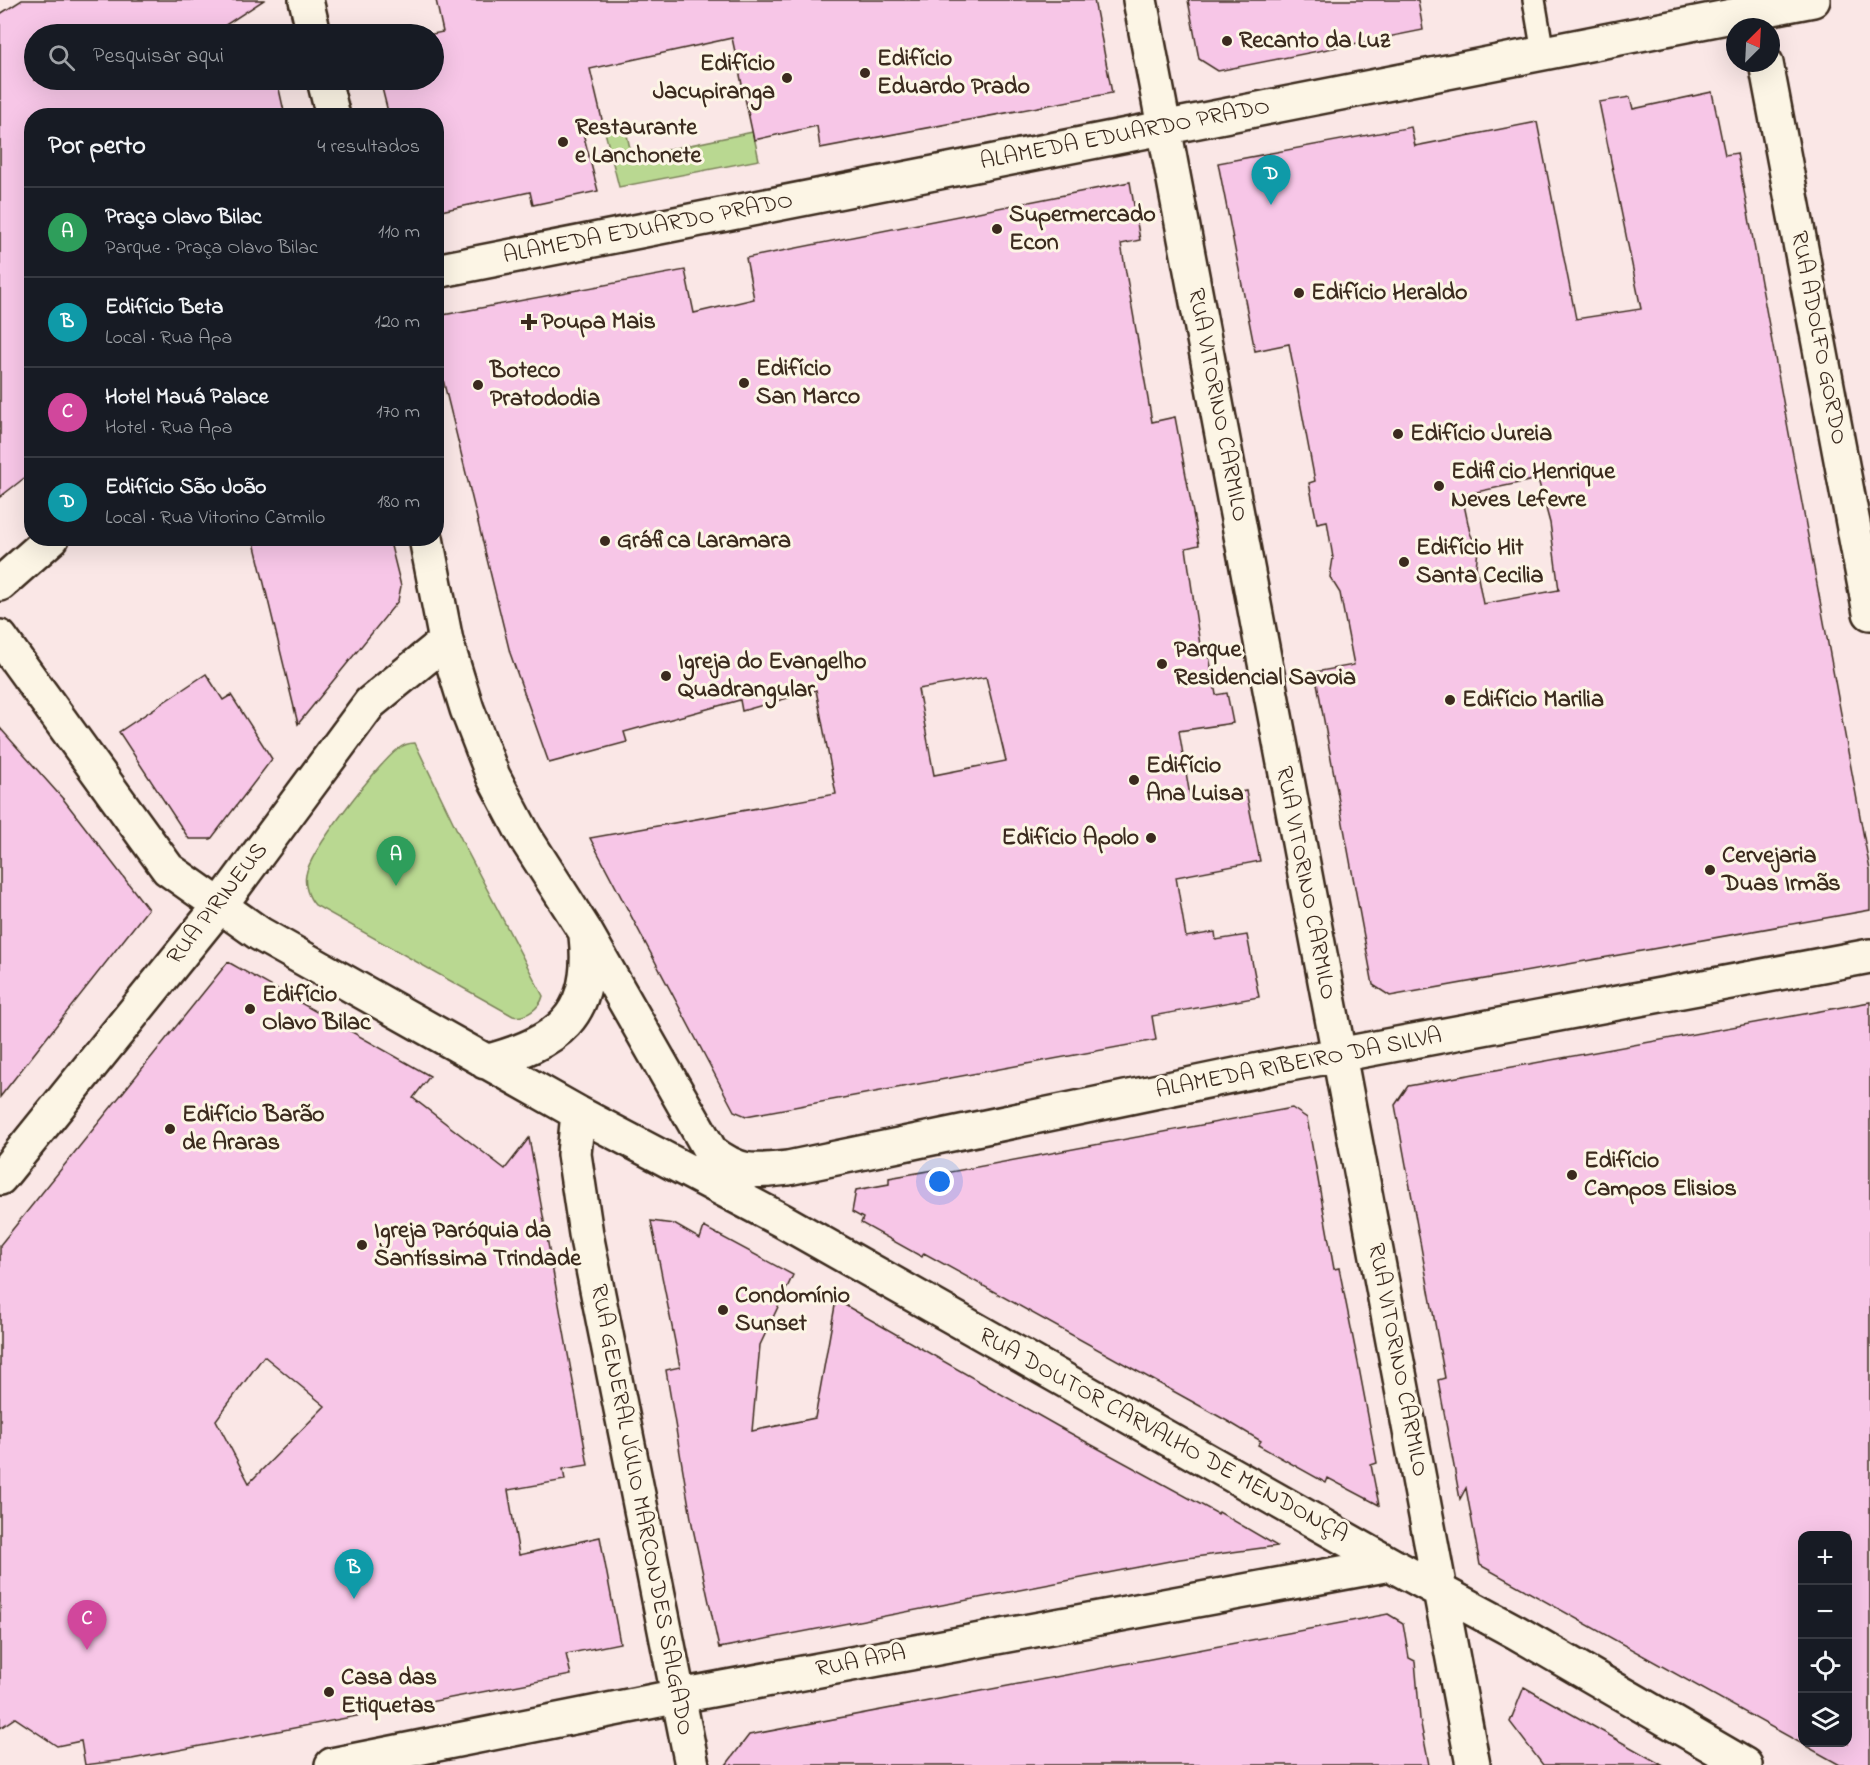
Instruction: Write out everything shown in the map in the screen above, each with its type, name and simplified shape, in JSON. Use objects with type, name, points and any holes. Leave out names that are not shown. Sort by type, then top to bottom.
[{"type":"street","points":[[306,0],[312,24]]},
{"type":"street","name":"RUA VITORINO CARMILO","points":[[1140,0],[1473,1765]]},
{"type":"street","name":"ALAMEDA EDUARDO PRADO","points":[[1761,18],[1813,0]]},
{"type":"street","name":"ALAMEDA EDUARDO PRADO","points":[[444,269],[1543,53],[1726,24]]},
{"type":"street","name":"RUA ADOLFO GORDO","points":[[1768,72],[1870,613]]},
{"type":"street","points":[[326,90],[331,108]]},
{"type":"street","points":[[0,584],[43,546]]},
{"type":"street","points":[[428,546],[446,641],[467,709],[494,776],[525,837],[585,931],[588,959],[586,983],[579,1003],[566,1025],[548,1039],[519,1053],[485,1062]]},
{"type":"street","name":"RUA DOUTOR CARVALHO DE MENDONÇA","points":[[0,637],[168,869],[260,934],[485,1062],[783,1221],[1745,1765]]},
{"type":"street","name":"RUA PIRINEUS","points":[[0,1178],[219,907],[370,703],[446,641]]},
{"type":"street","name":"ALAMEDA RIBEIRO DA SILVA","points":[[585,931],[711,1152],[729,1166],[749,1172],[788,1168],[1339,1055],[1870,956]]},
{"type":"street","name":"RUA GENERAL JÚLIO MARCONDES SALGADO","points":[[578,1113],[574,1154],[586,1234],[692,1765]]},
{"type":"street","points":[[783,1221],[770,1204],[766,1194],[771,1182],[788,1168]]},
{"type":"street","name":"RUA APA","points":[[332,1765],[679,1696],[1390,1564]]},
{"type":"lane","points":[[1534,0],[1543,53]]},
{"type":"green space","points":[[624,122],[632,157],[753,132],[759,160],[619,187],[604,128]]},
{"type":"green space","points":[[415,743],[466,849],[543,996],[539,1005],[527,1014],[513,1016],[315,905],[309,895],[306,875],[331,829],[388,758],[402,746]]},
{"type":"building","points":[[22,0],[264,0],[227,24],[24,24],[24,90],[279,90],[283,108],[24,108],[24,478],[0,497],[0,14]]},
{"type":"building","points":[[436,0],[1094,0],[1112,93],[820,148],[817,126],[754,140],[732,38],[590,69],[604,128],[583,133],[598,191],[533,205],[530,192],[444,210],[444,108],[387,108],[382,90],[444,90],[444,24],[441,24]]},
{"type":"building","points":[[1188,0],[1418,0],[1423,30],[1218,71],[1199,59]]},
{"type":"building","points":[[1712,92],[1725,155],[1737,153],[1870,870],[1870,910],[1390,996],[1373,985],[1315,672],[1354,665],[1340,593],[1330,577],[1333,558],[1327,521],[1317,523],[1309,483],[1315,481],[1289,344],[1255,351],[1218,163],[1411,127],[1415,146],[1537,122],[1576,319],[1641,309],[1599,102],[1630,97],[1633,109]],"holes":[[[1538,479],[1550,523],[1559,590],[1483,604],[1476,567],[1478,550],[1470,533],[1462,495]]]},
{"type":"building","points":[[1130,182],[1140,240],[1121,244],[1152,422],[1175,417],[1199,545],[1186,548],[1200,645],[1208,650],[1216,695],[1227,693],[1233,723],[1179,731],[1191,802],[1246,791],[1260,861],[1176,877],[1186,937],[1215,932],[1216,940],[1247,935],[1259,997],[1152,1016],[1156,1040],[746,1116],[734,1111],[590,838],[836,794],[816,690],[742,711],[740,700],[624,732],[627,742],[549,763],[510,653],[444,384],[444,315],[685,270],[694,313],[754,299],[746,258]],"holes":[[[986,677],[1006,761],[934,775],[918,689]]]},
{"type":"building","points":[[255,546],[391,546],[401,586],[398,601],[298,724]]},
{"type":"building","points":[[206,674],[223,700],[231,695],[272,759],[211,839],[189,839],[119,732]]},
{"type":"building","points":[[0,728],[64,800],[148,909],[0,1097]]},
{"type":"building","points":[[228,962],[430,1076],[413,1098],[505,1169],[529,1138],[588,1465],[563,1469],[565,1480],[508,1490],[519,1555],[600,1537],[620,1643],[566,1654],[571,1675],[132,1759],[85,1765],[81,1741],[57,1746],[15,1718],[0,1728],[0,1245]],"holes":[[[264,1356],[325,1406],[249,1483],[216,1420]]]},
{"type":"building","points":[[1870,1002],[1870,1765],[1840,1765],[1808,1747],[1852,1747],[1852,1531],[1798,1531],[1798,1742],[1480,1565],[1466,1488],[1460,1499],[1438,1380],[1445,1378],[1395,1105],[1408,1086]]},
{"type":"building","points":[[1292,1108],[1307,1118],[1334,1269],[1339,1268],[1377,1463],[1371,1465],[1379,1505],[1328,1478],[1326,1483],[1258,1445],[1261,1441],[1229,1422],[924,1253],[922,1257],[861,1223],[863,1218],[852,1212],[856,1190],[889,1184],[889,1178],[939,1169],[940,1174]]},
{"type":"building","points":[[651,1221],[674,1224],[700,1239],[704,1227],[793,1275],[760,1345],[752,1431],[815,1418],[836,1300],[1059,1427],[1218,1514],[1219,1512],[1277,1546],[1180,1559],[719,1648],[692,1524],[666,1370],[680,1367]]},
{"type":"building","points":[[1388,1614],[1403,1623],[1409,1658],[1415,1661],[1420,1719],[1429,1765],[726,1765],[749,1735]]},
{"type":"building","points":[[1524,1687],[1662,1765],[1543,1765],[1510,1722]]},
{"type":"place","name":"Recanto da Luz","points":[[1227,41]]},
{"type":"place","name":"Edifício Eduardo Prado","points":[[865,73]]},
{"type":"place","name":"Edifício Jacupiranga","points":[[787,78]]},
{"type":"place","name":"Restaurante e Lanchonete","points":[[563,142]]},
{"type":"place","name":"Edifício São João","points":[[1271,205]]},
{"type":"place","name":"Supermercado Econ","points":[[997,229]]},
{"type":"place","name":"Edifício Heraldo","points":[[1299,293]]},
{"type":"place","name":"Poupa Mais","points":[[529,322]]},
{"type":"place","name":"Edifício San Marco","points":[[744,383]]},
{"type":"place","name":"Boteco Pratododia","points":[[478,385]]},
{"type":"place","name":"Edifício Jureia","points":[[1398,434]]},
{"type":"place","name":"Edificio Henrique Neves Lefevre","points":[[1439,486]]},
{"type":"place","name":"Gráfica Laramara","points":[[605,541]]},
{"type":"place","name":"Edifício Hit Santa Cecilia","points":[[1404,562]]},
{"type":"place","name":"Parque Residencial Savoia","points":[[1162,664]]},
{"type":"place","name":"Igreja do Evangelho Quadrangular","points":[[666,676]]},
{"type":"place","name":"Edifício Marilia","points":[[1450,700]]},
{"type":"place","name":"Edifício Ana Luisa","points":[[1134,780]]},
{"type":"place","name":"Edifício Apolo","points":[[1151,838]]},
{"type":"place","name":"Cervejaria Duas Irmãs","points":[[1710,870]]},
{"type":"place","name":"Praça Olavo Bilac","points":[[396,886]]},
{"type":"place","name":"Edifício Olavo Bilac","points":[[250,1009]]},
{"type":"place","name":"Edifício Barão de Araras","points":[[170,1129]]},
{"type":"place","name":"Edifício Campos Elisios","points":[[1572,1175]]},
{"type":"place","name":"Igreja Paróquia da Santíssima Trindade","points":[[362,1245]]},
{"type":"place","name":"Condomínio Sunset","points":[[723,1310]]},
{"type":"place","name":"Edifício Beta","points":[[354,1599]]},
{"type":"place","name":"Hotel Mauá Palace","points":[[87,1650]]},
{"type":"place","name":"Casa das Etiquetas","points":[[329,1692]]}]
